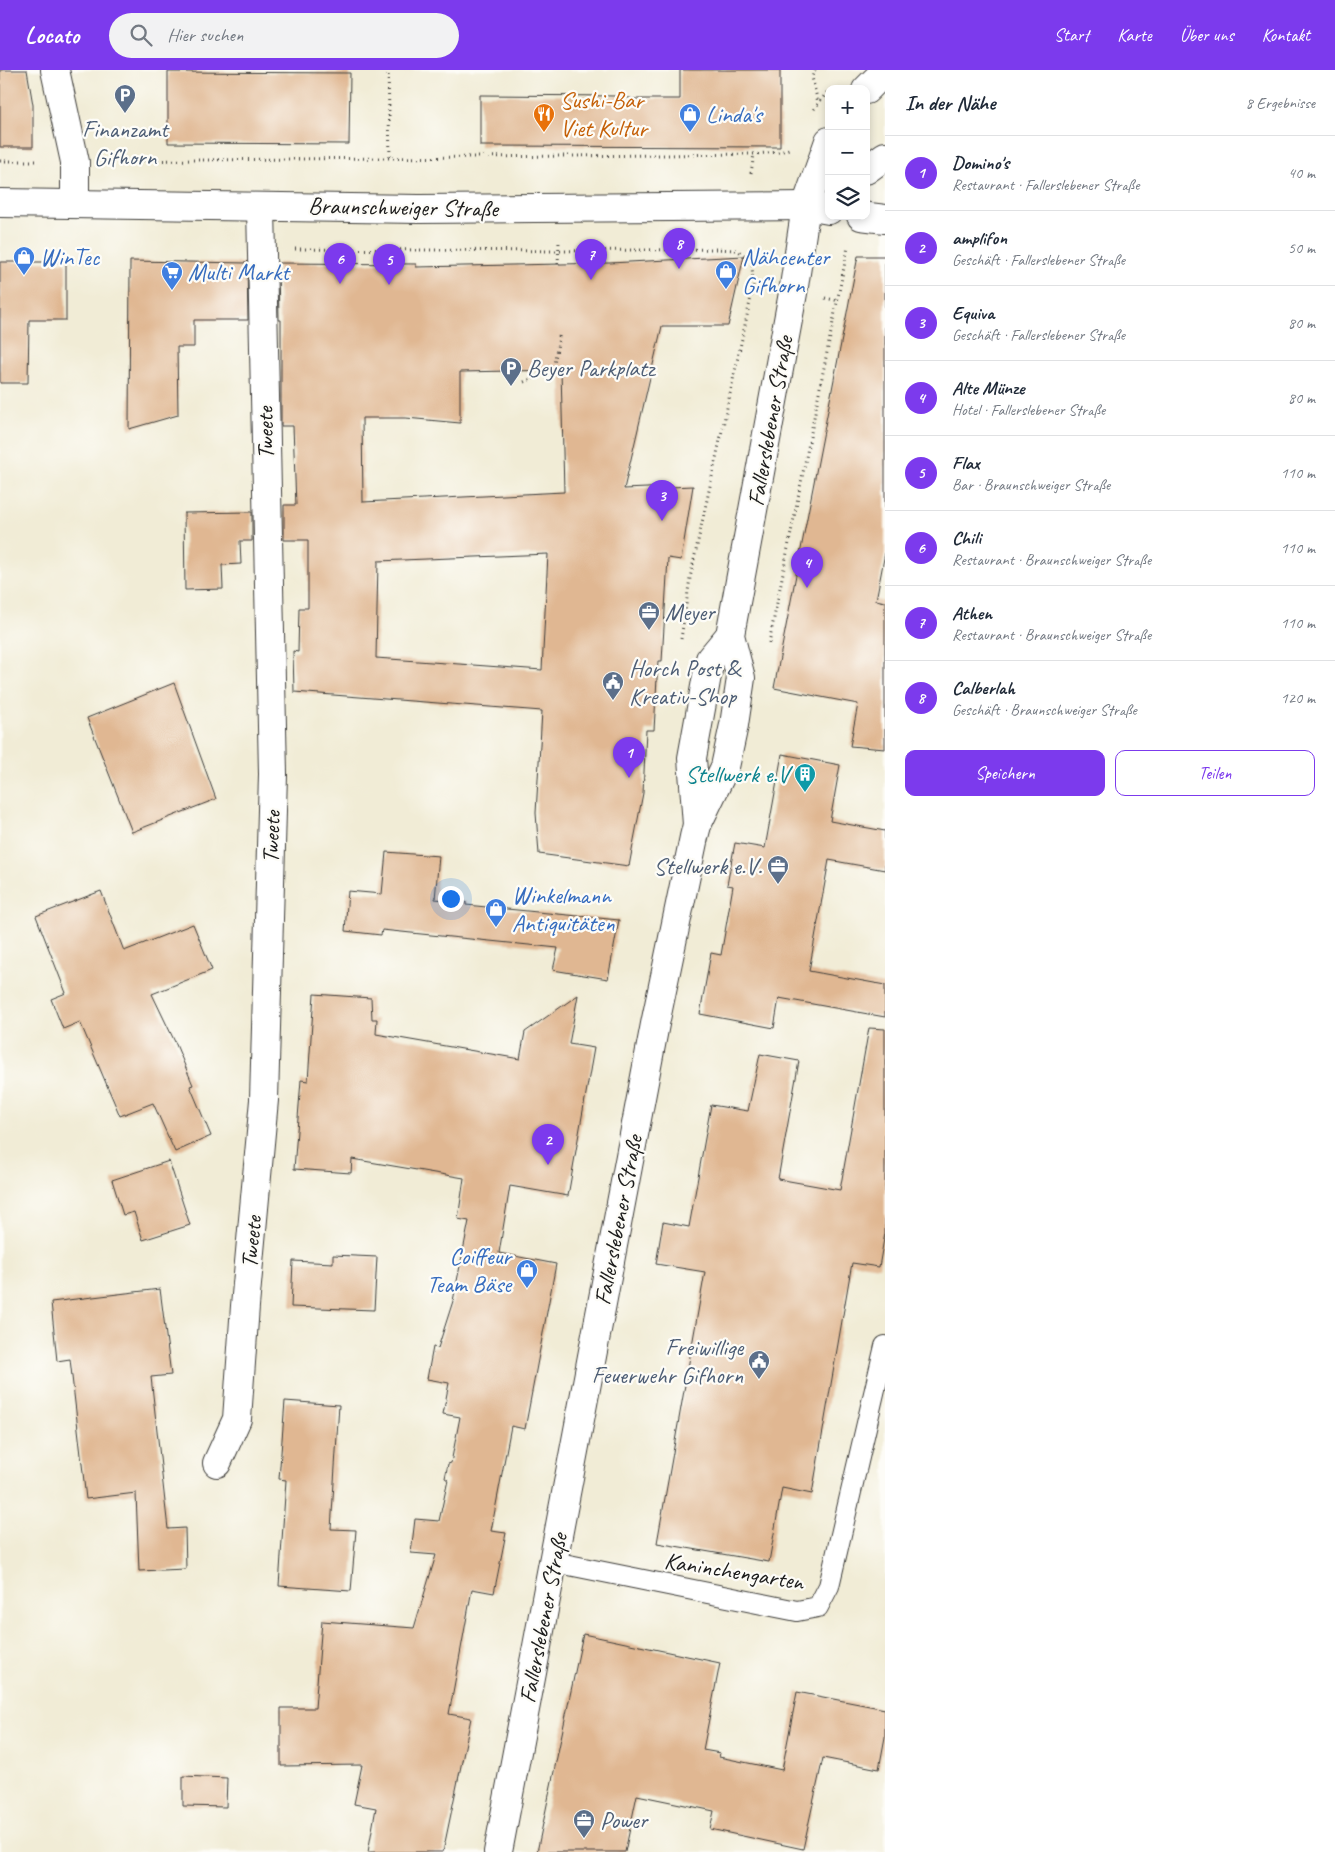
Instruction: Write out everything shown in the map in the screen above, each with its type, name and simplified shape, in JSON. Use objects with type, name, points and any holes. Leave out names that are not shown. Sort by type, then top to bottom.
[{"type":"street","points":[[55,70],[75,162],[75,203]]},
{"type":"street","points":[[870,86],[885,71]]},
{"type":"street","points":[[870,167],[885,156]]},
{"type":"street","name":"Fallerslebener Straße","points":[[498,1852],[655,1024],[696,824],[726,767],[742,678],[730,635],[793,293],[821,203],[825,172]]},
{"type":"street","name":"Braunschweiger Straße","points":[[0,203],[418,209],[821,203]]},
{"type":"street","name":"Tweete","points":[[217,1463],[237,1419],[264,1090],[273,774],[261,207]]},
{"type":"lane","name":"Kaninchengarten","points":[[554,1562],[798,1611],[818,1607],[829,1586],[885,1346]]},
{"type":"path","points":[[388,70],[390,158]]},
{"type":"path","points":[[815,70],[812,77],[818,104],[825,95]]},
{"type":"path","points":[[0,161],[75,162],[754,154],[780,152],[796,147]]},
{"type":"path","points":[[768,650],[850,240],[867,220]]},
{"type":"path","points":[[261,248],[548,251],[716,249],[738,250],[752,261],[753,288],[690,578],[680,647]]},
{"type":"path","points":[[524,382],[553,370],[560,332]]},
{"type":"building","points":[[0,70],[27,70],[33,105],[33,147],[0,147]]},
{"type":"building","points":[[680,70],[780,70],[780,147],[480,146],[480,95],[618,96],[635,99],[680,99]]},
{"type":"building","points":[[168,72],[350,73],[349,144],[168,143]]},
{"type":"building","points":[[744,256],[728,326],[662,326],[624,489],[693,486],[681,560],[668,558],[662,661],[658,661],[654,730],[646,730],[643,793],[629,866],[539,854],[536,813],[542,711],[294,692],[293,651],[298,652],[299,608],[308,608],[308,540],[284,540],[284,505],[296,505],[293,426],[281,426],[281,320],[279,320],[278,263],[416,264],[416,267],[610,263]],"holes":[[[561,370],[564,492],[363,502],[362,418],[406,418],[460,423],[460,372]],[[548,554],[542,670],[376,658],[378,561]]]},
{"type":"building","points":[[858,256],[885,256],[885,553],[876,600],[885,602],[885,749],[850,746],[858,704],[774,688]]},
{"type":"building","points":[[130,261],[247,263],[248,320],[194,320],[194,347],[177,347],[178,415],[129,429]]},
{"type":"building","points":[[0,262],[66,262],[66,320],[29,320],[28,383],[0,383]]},
{"type":"building","points":[[252,512],[252,541],[240,541],[241,564],[222,565],[223,589],[185,590],[184,513]]},
{"type":"building","points":[[174,683],[216,799],[132,832],[87,718]]},
{"type":"building","points":[[782,754],[840,765],[830,821],[885,831],[885,870],[829,860],[809,971],[885,985],[885,1017],[779,998],[774,1028],[700,1014],[711,953],[721,955],[733,886],[727,885],[735,843],[765,848]]},
{"type":"building","points":[[386,852],[439,856],[435,899],[466,902],[466,905],[619,920],[608,979],[553,970],[558,948],[382,930],[381,935],[345,931],[348,891],[382,894]]},
{"type":"building","points":[[101,891],[124,951],[193,924],[212,970],[152,994],[193,1085],[190,1086],[211,1136],[175,1152],[153,1103],[120,1116],[80,1022],[63,1029],[51,999],[66,993],[36,916]]},
{"type":"building","points":[[314,994],[371,998],[372,1019],[377,1019],[376,1034],[520,1059],[525,1032],[578,995],[569,1044],[594,1048],[568,1196],[510,1186],[499,1253],[556,1264],[525,1429],[511,1426],[491,1531],[506,1533],[494,1593],[472,1589],[449,1714],[471,1718],[443,1852],[368,1852],[376,1808],[354,1804],[362,1765],[281,1766],[281,1708],[315,1708],[322,1621],[414,1628],[436,1555],[411,1553],[415,1519],[439,1521],[448,1480],[445,1478],[448,1464],[451,1463],[460,1417],[443,1414],[449,1383],[427,1379],[433,1347],[438,1348],[453,1301],[469,1221],[458,1219],[464,1178],[352,1159],[351,1173],[294,1169],[301,1080],[308,1081]]},
{"type":"building","name":"Freiwillige Feuerwehr Gifhorn","points":[[869,1028],[885,1029],[885,1233],[879,1267],[852,1263],[812,1494],[782,1488],[769,1562],[657,1543],[705,1272],[656,1264],[663,1222],[689,1227],[711,1105],[748,1111],[760,1054],[799,1061],[778,1179],[840,1190]]},
{"type":"building","points":[[169,1161],[190,1225],[143,1240],[134,1212],[123,1215],[112,1180]]},
{"type":"building","points":[[333,1255],[377,1257],[374,1310],[291,1307],[293,1261],[333,1263]]},
{"type":"building","points":[[160,1289],[171,1375],[151,1377],[168,1529],[185,1528],[186,1569],[139,1571],[136,1493],[86,1499],[70,1359],[57,1361],[51,1302]]},
{"type":"building","points":[[285,1401],[339,1405],[331,1529],[356,1530],[351,1591],[279,1586],[286,1480],[279,1479]]},
{"type":"building","points":[[583,1634],[720,1663],[703,1750],[720,1753],[719,1757],[782,1770],[797,1692],[885,1709],[885,1737],[879,1769],[823,1758],[803,1849],[710,1829],[714,1811],[637,1795],[625,1852],[537,1852]]},
{"type":"building","points":[[183,1776],[227,1778],[226,1807],[183,1806]]},
{"type":"place","name":"Finanzamt Gifhorn","points":[[125,114]]},
{"type":"place","name":"Sushi-Bar Viet Kultur","points":[[544,133]]},
{"type":"place","name":"Linda's","points":[[690,133]]},
{"type":"place","name":"Calberlah","points":[[679,269]]},
{"type":"place","name":"WinTec","points":[[24,276]]},
{"type":"place","name":"Athen","points":[[591,280]]},
{"type":"place","name":"Chili","points":[[340,284]]},
{"type":"place","name":"Flax","points":[[389,285]]},
{"type":"place","name":"Nähcenter Gifhorn","points":[[726,290]]},
{"type":"place","name":"Multi Markt","points":[[172,291]]},
{"type":"place","name":"Beyer Parkplatz","points":[[511,387]]},
{"type":"place","name":"Equiva","points":[[662,521]]},
{"type":"place","name":"Alte Münze","points":[[807,588]]},
{"type":"place","name":"Meyer","points":[[649,631]]},
{"type":"place","name":"Horch Post & Kreativ-Shop","points":[[613,701]]},
{"type":"place","name":"Domino's","points":[[629,778]]},
{"type":"place","name":"Stellwerk e.V","points":[[805,793]]},
{"type":"place","name":"Stellwerk e.V.","points":[[778,885]]},
{"type":"place","name":"Winkelmann Antiquitäten","points":[[496,928]]},
{"type":"place","name":"amplifon","points":[[548,1165]]},
{"type":"place","name":"Coiffeur Team Bäse","points":[[527,1289]]},
{"type":"place","name":"Freiwillige Feuerwehr Gifhorn","points":[[759,1380]]},
{"type":"place","name":"Power","points":[[584,1839]]}]
